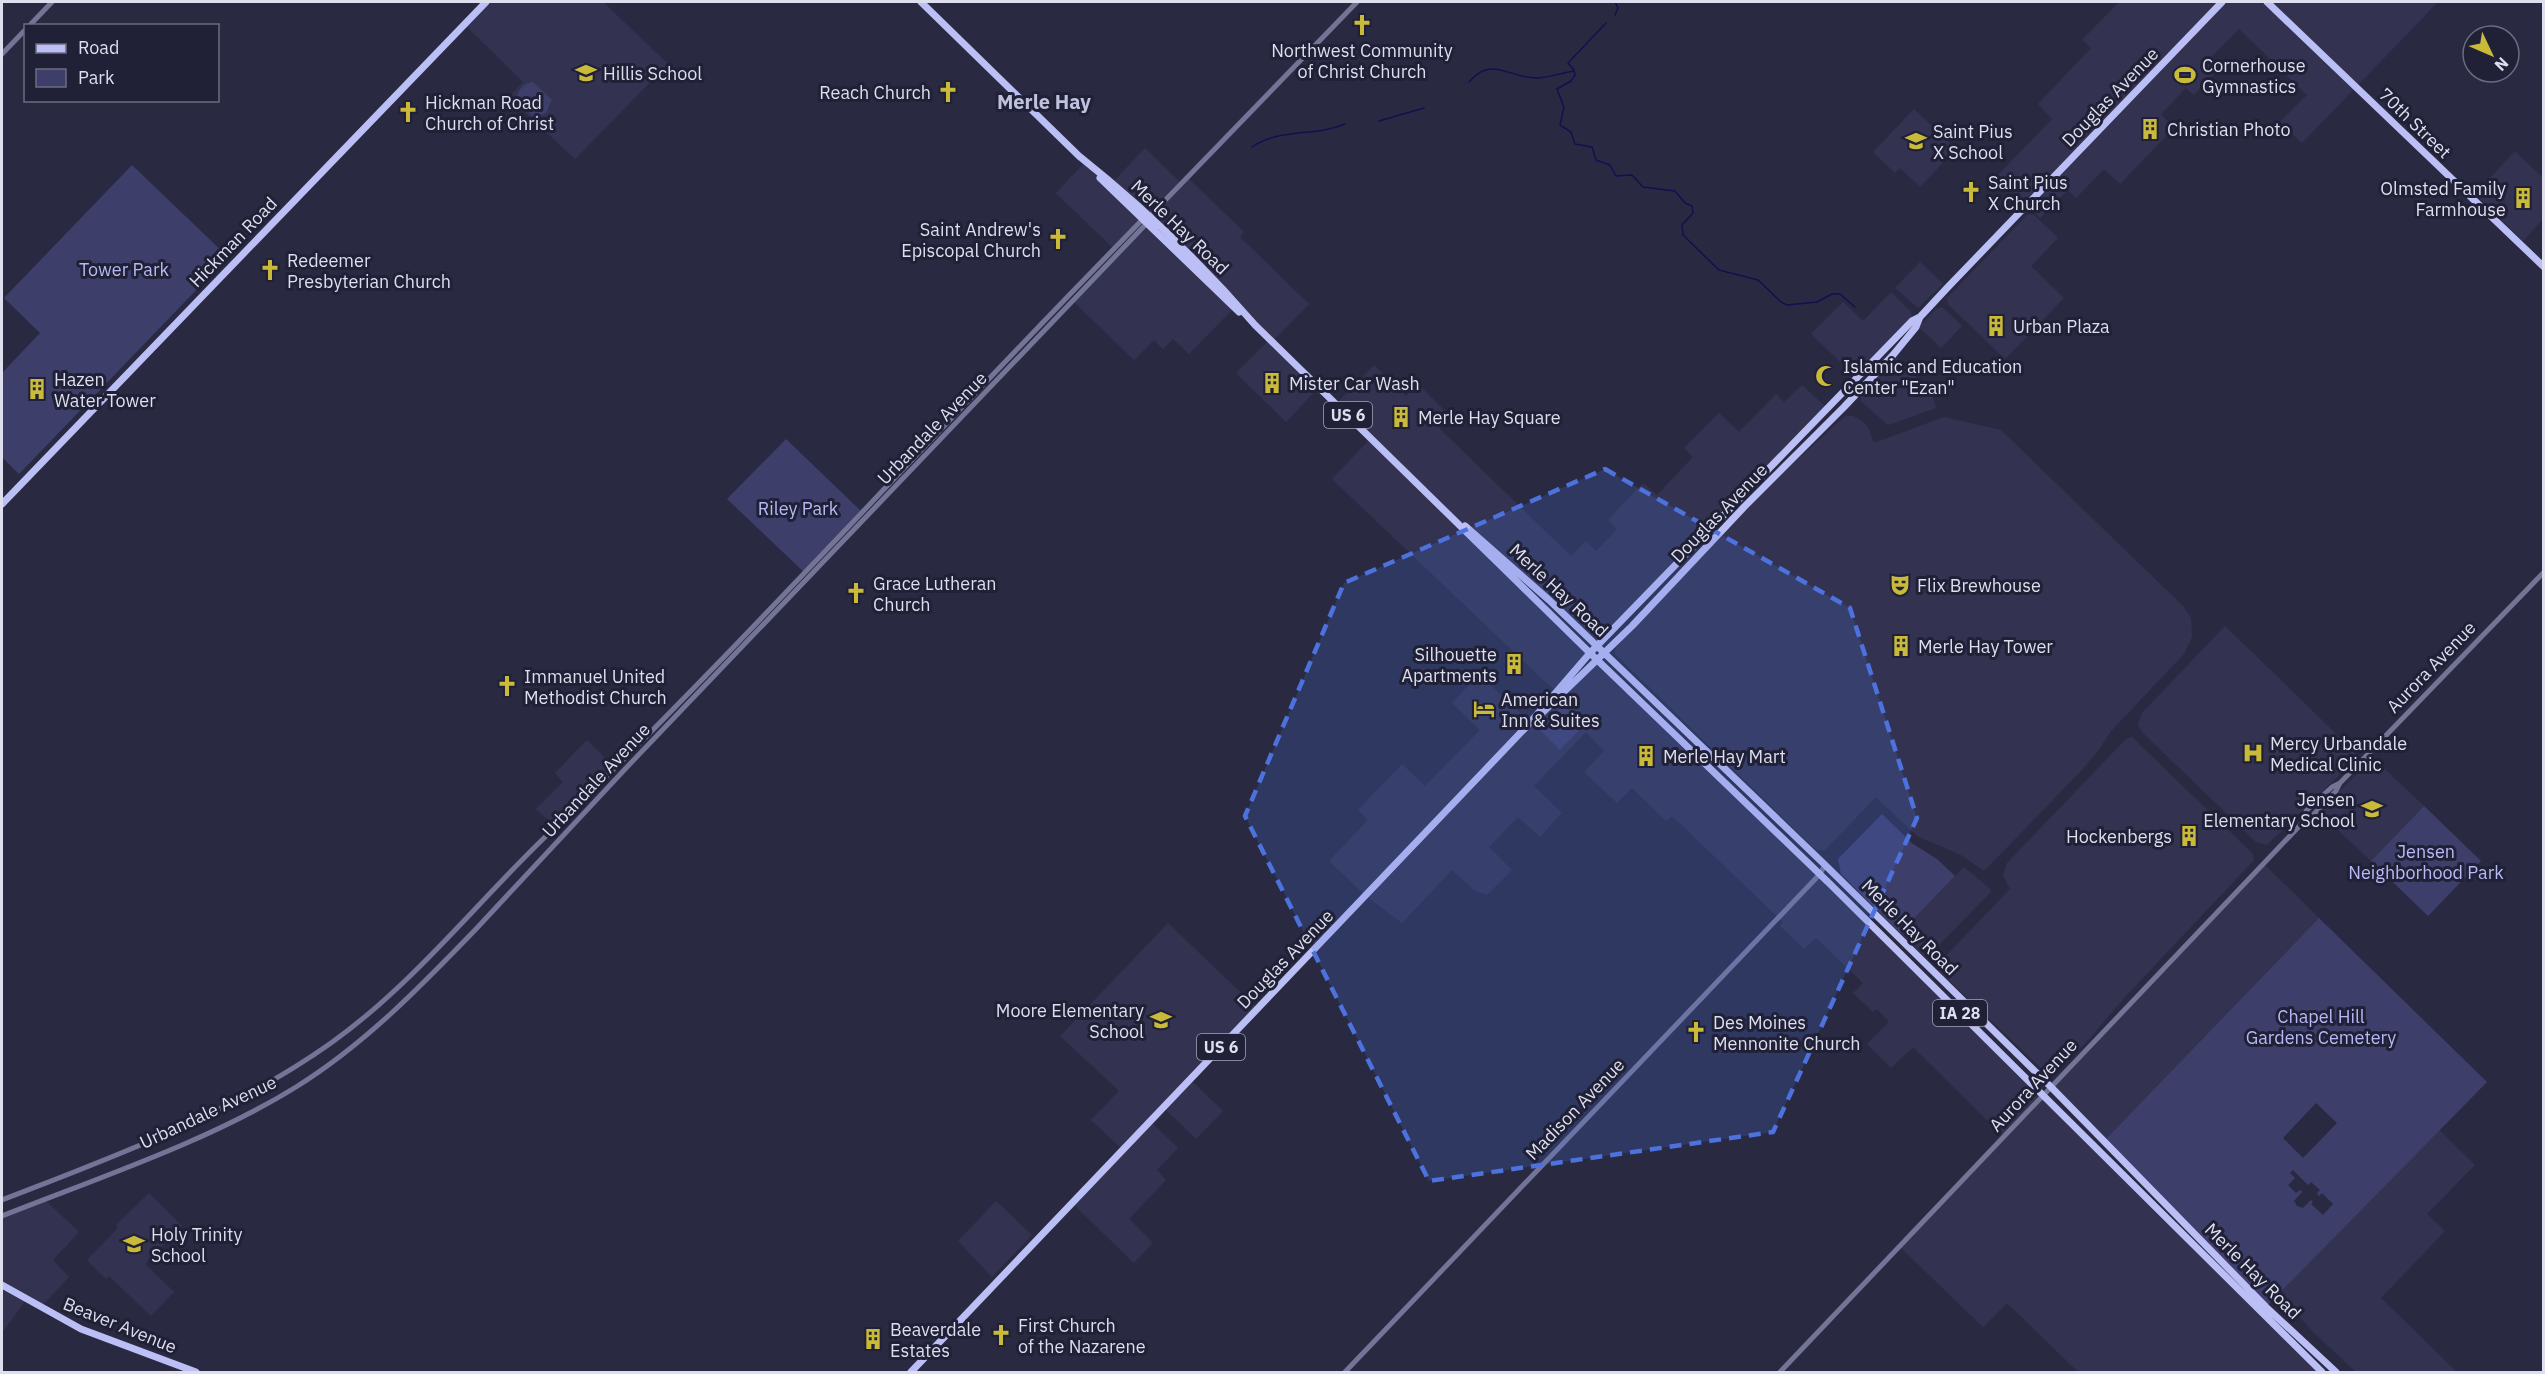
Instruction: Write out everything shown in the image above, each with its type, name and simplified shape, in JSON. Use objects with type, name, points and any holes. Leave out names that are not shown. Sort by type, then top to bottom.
[{"type":"main road","name":"Hickman Road","points":[[2,504],[486,2]]},
{"type":"main road","name":"Merle Hay Road","points":[[921,2],[1146,220],[1227,293],[1255,325],[1590,654],[1820,874],[2322,1372]]},
{"type":"main road","name":"Douglas Avenue","points":[[911,1372],[1531,722],[1597,646],[1912,321],[1920,317],[2222,2]]},
{"type":"main road","name":"70th Street","points":[[2266,2],[2544,267]]},
{"type":"main road","name":"Douglas Avenue","points":[[1531,722],[1598,661],[1893,355],[1916,327],[1920,317]]},
{"type":"main road","name":"Merle Hay Road","points":[[1451,515],[1495,551],[1605,653],[1825,865],[2051,1087],[2266,1306],[2336,1372]]},
{"type":"main road","name":"Beaver Avenue","points":[[2,1285],[81,1329],[196,1372]]},
{"type":"street","points":[[31,24],[52,2]]},
{"type":"street","name":"Urbandale Avenue","points":[[2,1200],[225,1107],[297,1066],[362,1020],[412,974],[528,854],[598,786],[1357,2]]},
{"type":"street","points":[[2,54],[24,31]]},
{"type":"street","name":"Urbandale Avenue","points":[[2,1216],[182,1144],[249,1114],[323,1069],[386,1020],[572,829],[627,766],[1146,220]]},
{"type":"street","name":"Aurora Avenue","points":[[1780,1372],[2307,818],[2306,811],[2332,786],[2340,783],[2544,572]]},
{"type":"street","name":"Madison Avenue","points":[[1345,1372],[1820,874],[1825,865]]},
{"type":"highlighted area","points":[[1605,469],[1850,608],[1917,818],[1773,1132],[1429,1181],[1245,816],[1344,583]]},
{"type":"shaded area","name":"Hillis School","points":[[486,2],[603,2],[668,64],[575,159],[509,97],[523,82],[464,24]]},
{"type":"shaded area","points":[[2119,2],[2438,2],[2302,143],[2280,122],[2307,95],[2239,29],[2212,56],[2222,66],[2194,95],[2186,88],[2161,114],[2174,128],[2120,184],[2104,169],[2076,198],[2068,190],[2040,218],[1997,176],[2052,119],[2038,104],[2091,48],[2082,40]]},
{"type":"shaded area","name":"Saint Pius X School","points":[[1914,109],[1956,149],[1920,187],[1900,168],[1895,173],[1873,152]]},
{"type":"shaded area","points":[[1145,148],[1181,183],[1187,177],[1244,232],[1240,237],[1309,304],[1272,342],[1319,387],[1286,422],[1236,373],[1269,340],[1227,293],[1112,183]]},
{"type":"shaded area","points":[[2515,151],[2543,178],[2543,219],[2523,241],[2475,194]]},
{"type":"shaded area","points":[[1085,162],[1142,220],[1114,249],[1056,193]]},
{"type":"shaded area","points":[[2028,214],[2034,215],[2058,238],[2031,266],[2064,298],[2005,359],[1948,304],[1947,298]]},
{"type":"shaded area","points":[[1147,224],[1234,308],[1189,354],[1173,339],[1163,349],[1154,340],[1134,360],[1073,301]]},
{"type":"shaded area","points":[[1920,262],[1943,284],[1918,308],[1895,288]]},
{"type":"shaded area","points":[[1891,292],[1911,312],[1912,317],[1855,376],[1811,334],[1843,302],[1863,321]]},
{"type":"shaded area","points":[[1942,307],[1962,326],[1941,348],[1919,327],[1936,309]]},
{"type":"shaded area","points":[[1895,357],[1931,391],[1936,408],[1888,425],[1862,402],[1860,396]]},
{"type":"shaded area","points":[[1374,365],[1406,396],[1418,384],[1450,416],[1439,428],[1571,556],[1586,541],[1596,551],[1614,533],[1617,529],[1608,520],[1643,483],[1657,495],[1693,457],[1684,448],[1719,413],[1739,432],[1776,394],[1784,402],[1802,385],[1826,407],[1597,646],[1474,533],[1590,653],[1555,691],[1332,479],[1371,438],[1336,404]]},
{"type":"shaded area","points":[[1845,416],[1853,416],[1862,421],[1868,427],[1874,443],[1944,417],[2001,430],[2183,606],[2191,618],[2192,637],[2184,654],[2112,730],[2081,771],[1984,871],[1961,855],[1917,836],[1876,797],[1825,850],[1816,850],[1614,653],[1617,646],[1758,496]]},
{"type":"shaded area","points":[[2225,626],[2359,756],[2267,845],[2256,842],[2142,732],[2138,725],[2142,713]]},
{"type":"shaded area","points":[[1598,661],[2322,1372],[2078,1372],[2007,1303],[1983,1327],[1900,1247],[2004,1137],[1913,1047],[1891,1068],[1867,1044],[1889,1022],[1877,1009],[1873,1012],[1853,993],[1863,983],[1816,938],[1804,949],[1780,926],[1783,922],[1672,816],[1666,821],[1632,788],[1617,803],[1584,772],[1604,751],[1586,732],[1534,786],[1562,813],[1540,837],[1518,817],[1489,847],[1512,870],[1487,895],[1474,890],[1452,870],[1402,923],[1366,896],[1329,861],[1368,820],[1358,810],[1402,764],[1425,786],[1480,730],[1452,703],[1479,674],[1530,722]]},
{"type":"shaded area","points":[[2132,737],[2253,854],[2254,860],[2125,997],[2090,1038],[2055,1074],[2049,1076],[1939,971],[1937,965],[2010,889],[2003,875],[2007,863],[2126,739]]},
{"type":"shaded area","points":[[587,740],[615,768],[556,827],[536,809],[563,782],[555,773]]},
{"type":"shaded area","name":"Jensen Elementary School","points":[[2373,758],[2424,806],[2371,861],[2319,812]]},
{"type":"shaded area","points":[[2263,863],[2319,918],[2104,1141],[2051,1087]]},
{"type":"shaded area","points":[[1964,867],[1991,892],[1930,954],[1924,956],[1900,933]]},
{"type":"shaded area","name":"Moore Elementary School","points":[[1168,923],[1258,1009],[1191,1080],[1223,1111],[1196,1139],[1164,1108],[1151,1122],[1178,1148],[1157,1170],[1166,1180],[1129,1219],[1153,1243],[1134,1263],[1072,1203],[1123,1150],[1091,1120],[1119,1091],[1060,1036]]},
{"type":"shaded area","points":[[2439,1130],[2475,1165],[2427,1214],[2445,1231],[2381,1298],[2457,1372],[2356,1372],[2313,1332],[2279,1294]]},
{"type":"shaded area","name":"Holy Trinity School","points":[[149,1193],[182,1226],[145,1264],[174,1292],[151,1316],[109,1276],[106,1279],[87,1260],[118,1228],[116,1225]]},
{"type":"shaded area","points":[[44,1199],[79,1232],[53,1260],[69,1277],[41,1307],[26,1300],[2,1333],[2,1216]]},
{"type":"shaded area","points":[[996,1201],[1032,1235],[992,1277],[958,1241]]},
{"type":"green space","points":[[533,82],[552,100],[546,113],[534,117],[516,101],[521,88]]},
{"type":"green space","name":"Tower Park","points":[[132,165],[228,257],[19,474],[2,457],[2,373],[40,333],[4,298]]},
{"type":"green space","name":"Riley Park","points":[[786,439],[861,511],[804,572],[727,499]]},
{"type":"green space","points":[[1563,706],[1584,725],[1560,750],[1540,730],[1540,727]]},
{"type":"green space","name":"Jensen Neighborhood Park","points":[[2424,806],[2481,861],[2428,916],[2371,861]]},
{"type":"green space","points":[[1882,814],[1913,844],[1937,859],[1955,876],[1900,933],[1841,874],[1838,859]]},
{"type":"green space","name":"Chapel Hill Gardens Cemetery","points":[[2319,918],[2487,1082],[2266,1307],[2104,1141]],"holes":[[[2316,1103],[2337,1123],[2303,1158],[2283,1138]],[[2293,1170],[2308,1185],[2311,1182],[2320,1190],[2317,1193],[2319,1196],[2322,1193],[2333,1204],[2323,1215],[2311,1204],[2313,1202],[2311,1200],[2303,1208],[2297,1206],[2294,1201],[2302,1192],[2300,1190],[2296,1193],[2288,1185],[2295,1178],[2290,1173]]]},
{"type":"waterway","points":[[1615,2],[1618,8],[1615,15]]},
{"type":"waterway","points":[[1574,70],[1568,63],[1606,23]]},
{"type":"waterway","points":[[1469,82],[1477,74],[1493,69],[1536,78],[1574,71]]},
{"type":"waterway","points":[[1574,70],[1575,75],[1571,81],[1557,89],[1564,107],[1560,125],[1571,132],[1575,144],[1592,147],[1596,160],[1610,165],[1616,176],[1632,175],[1643,187],[1675,191],[1685,203],[1692,206],[1693,213],[1682,225],[1683,235],[1719,270],[1758,280],[1787,305],[1817,302],[1832,294],[1840,294],[1855,307]]},
{"type":"waterway","points":[[1379,121],[1424,108]]},
{"type":"waterway","points":[[1252,147],[1274,137],[1345,124]]},
{"type":"place","name":"Northwest Community of Christ Church","points":[[1362,25]]},
{"type":"place","name":"Hillis School","points":[[586,73]]},
{"type":"place","name":"Cornerhouse Gymnastics","points":[[2185,75]]},
{"type":"place","name":"Reach Church","points":[[948,92]]},
{"type":"place","name":"Hickman Road Church of Christ","points":[[408,112]]},
{"type":"place","name":"Christian Photo","points":[[2150,129]]},
{"type":"place","name":"Saint Pius X School","points":[[1916,141]]},
{"type":"place","name":"Saint Pius X Church","points":[[1971,192]]},
{"type":"place","name":"Olmsted Family Farmhouse","points":[[2523,198]]},
{"type":"place","name":"Saint Andrew's Episcopal Church","points":[[1058,239]]},
{"type":"place","name":"Redeemer Presbyterian Church","points":[[270,270]]},
{"type":"place","name":"Urban Plaza","points":[[1996,326]]},
{"type":"place","name":"Islamic and Education Center \"Ezan\"","points":[[1826,376]]},
{"type":"place","name":"Mister Car Wash","points":[[1272,383]]},
{"type":"place","name":"Hazen Water Tower","points":[[37,389]]},
{"type":"place","name":"Merle Hay Square","points":[[1401,417]]},
{"type":"place","name":"Flix Brewhouse","points":[[1900,585]]},
{"type":"place","name":"Grace Lutheran Church","points":[[856,593]]},
{"type":"place","name":"Merle Hay Tower","points":[[1901,646]]},
{"type":"place","name":"Silhouette Apartments","points":[[1514,664]]},
{"type":"place","name":"Immanuel United Methodist Church","points":[[507,686]]},
{"type":"place","name":"American Inn & Suites","points":[[1484,709]]},
{"type":"place","name":"Mercy Urbandale Medical Clinic","points":[[2253,753]]},
{"type":"place","name":"Merle Hay Mart","points":[[1646,756]]},
{"type":"place","name":"Jensen Elementary School","points":[[2372,809]]},
{"type":"place","name":"Hockenbergs","points":[[2189,836]]},
{"type":"place","name":"Moore Elementary School","points":[[1161,1020]]},
{"type":"place","name":"Des Moines Mennonite Church","points":[[1696,1032]]},
{"type":"place","name":"Holy Trinity School","points":[[134,1244]]},
{"type":"place","name":"First Church of the Nazarene","points":[[1001,1335]]},
{"type":"place","name":"Beaverdale Estates","points":[[873,1339]]},
{"type":"district","name":"Merle Hay","points":[[1044,101]]}]
